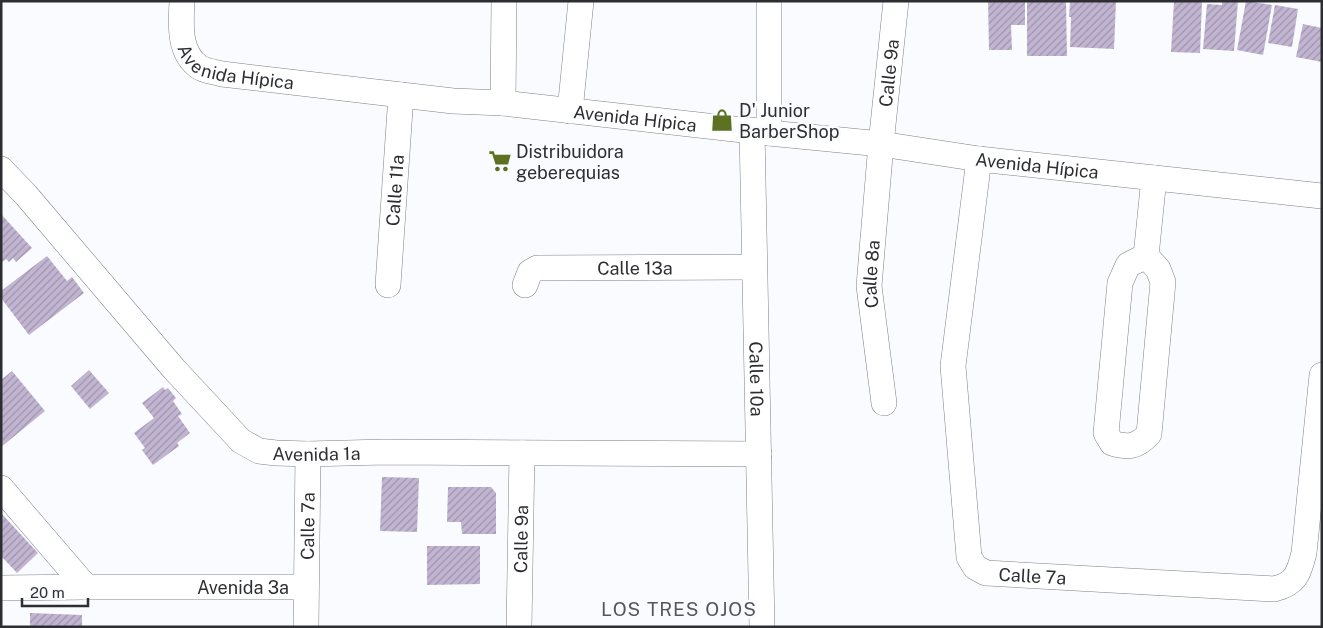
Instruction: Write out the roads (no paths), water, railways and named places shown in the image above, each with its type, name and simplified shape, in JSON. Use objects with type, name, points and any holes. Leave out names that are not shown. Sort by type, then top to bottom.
[{"type":"street","name":"Avenida Hípica","points":[[182,1],[180,32],[188,56],[200,68],[222,74],[453,101],[503,103],[881,144],[979,159],[1322,196]]},
{"type":"street","points":[[503,103],[504,1]]},
{"type":"street","points":[[570,110],[581,1]]},
{"type":"street","name":"Calle 10a","points":[[762,627],[754,267],[769,1]]},
{"type":"street","name":"Calle 9a","points":[[881,144],[896,1]]},
{"type":"street","name":"Calle 11a","points":[[388,285],[401,95]]},
{"type":"street","name":"Calle 8a","points":[[881,144],[869,286],[884,403]]},
{"type":"street","name":"Calle 7a","points":[[979,159],[953,366],[969,557],[975,567],[986,573],[1274,589],[1285,586],[1300,569],[1304,553],[1322,375]]},
{"type":"street","name":"Avenida 1a","points":[[1,170],[26,195],[174,369],[241,441],[259,451],[308,454],[385,452],[759,454]]},
{"type":"street","points":[[1146,256],[1128,265],[1120,284],[1106,433],[1112,443],[1124,446],[1141,443],[1149,434],[1163,282],[1158,269],[1146,256],[1154,178]]},
{"type":"street","name":"Calle 13a","points":[[525,285],[530,272],[537,268],[754,267]]},
{"type":"street","name":"Calle 9a","points":[[519,627],[522,453]]},
{"type":"street","name":"Calle 7a","points":[[306,627],[308,454]]},
{"type":"street","points":[[1,488],[86,587]]},
{"type":"street","name":"Avenida 3a","points":[[1,588],[306,587]]},
{"type":"place","name":"D' Junior BarberShop","points":[[722,120]]},
{"type":"place","name":"Distribuidora geberequias","points":[[500,161]]},
{"type":"district","name":"LOS TRES OJOS","points":[[679,609]]}]
